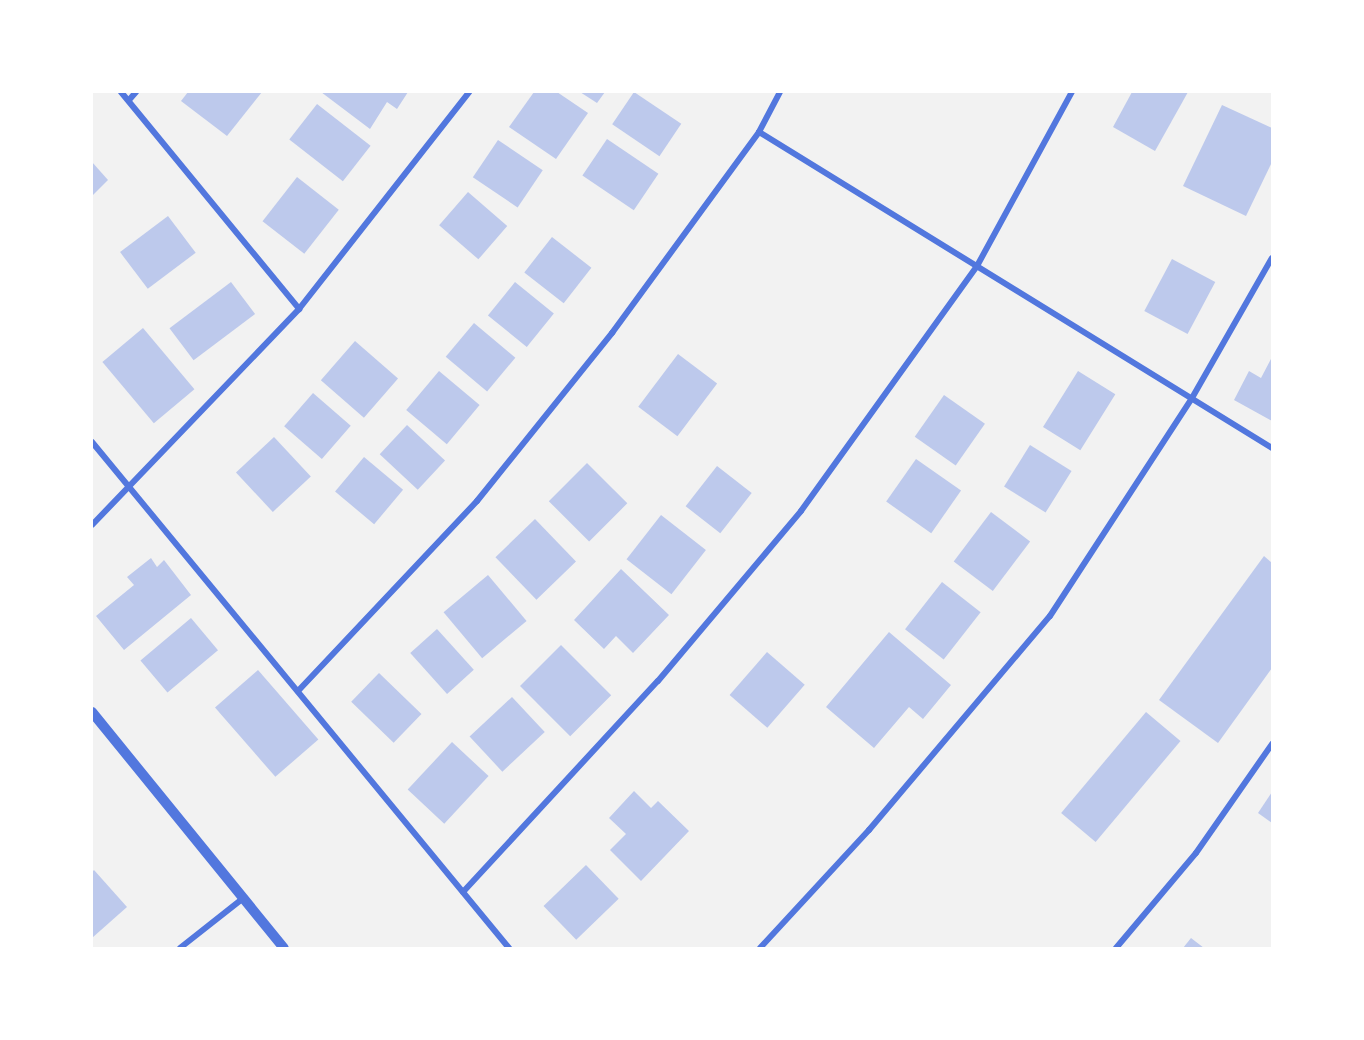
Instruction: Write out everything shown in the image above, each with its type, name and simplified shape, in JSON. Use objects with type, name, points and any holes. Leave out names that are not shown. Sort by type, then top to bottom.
[{"type":"street","points":[[121,92],[299,309]]},
{"type":"street","points":[[129,100],[136,92]]},
{"type":"street","points":[[92,525],[133,487],[299,309],[469,92]]},
{"type":"street","points":[[298,691],[477,501],[612,333],[759,132],[780,92]]},
{"type":"street","points":[[463,892],[658,681],[801,511],[977,266],[1072,92]]},
{"type":"street","points":[[759,132],[1272,448]]},
{"type":"street","points":[[760,948],[869,830],[1050,616],[1192,398],[1272,258]]},
{"type":"street","points":[[92,442],[133,487],[509,948]]},
{"type":"street","points":[[92,712],[284,948]]},
{"type":"street","points":[[1116,948],[1196,853],[1272,744]]},
{"type":"street","points":[[180,948],[242,899]]},
{"type":"building","points":[[188,92],[262,92],[227,136],[181,101]]},
{"type":"building","points":[[321,92],[408,92],[397,109],[387,102],[370,129]]},
{"type":"building","points":[[534,92],[557,92],[588,113],[556,159],[509,127]]},
{"type":"building","points":[[580,92],[605,92],[597,103]]},
{"type":"building","points":[[634,92],[681,124],[659,156],[612,124]]},
{"type":"building","points":[[1132,92],[1188,92],[1155,151],[1113,127]]},
{"type":"building","points":[[317,104],[371,146],[343,181],[289,139]]},
{"type":"building","points":[[1222,105],[1272,128],[1272,162],[1246,216],[1183,186]]},
{"type":"building","points":[[607,139],[658,174],[634,210],[582,175]]},
{"type":"building","points":[[498,140],[543,170],[518,208],[473,177]]},
{"type":"building","points":[[92,162],[108,180],[92,196]]},
{"type":"building","points":[[297,177],[339,210],[304,254],[263,221]]},
{"type":"building","points":[[468,192],[507,226],[478,259],[439,225]]},
{"type":"building","points":[[168,216],[196,253],[148,289],[120,252]]},
{"type":"building","points":[[552,237],[591,268],[564,303],[524,272]]},
{"type":"building","points":[[1172,259],[1215,282],[1188,334],[1144,311]]},
{"type":"building","points":[[231,282],[255,314],[194,360],[170,328]]},
{"type":"building","points":[[515,282],[554,313],[527,347],[488,315]]},
{"type":"building","points":[[474,323],[515,358],[487,391],[446,357]]},
{"type":"building","points":[[143,328],[194,389],[154,423],[102,362]]},
{"type":"building","points":[[355,341],[398,378],[364,418],[321,380]]},
{"type":"building","points":[[678,354],[717,383],[677,436],[638,407]]},
{"type":"building","points":[[1272,357],[1272,421],[1234,400],[1249,371],[1261,378]]},
{"type":"building","points":[[439,371],[480,405],[447,444],[406,410]]},
{"type":"building","points":[[1078,371],[1115,394],[1080,450],[1043,427]]},
{"type":"building","points":[[313,393],[351,426],[322,459],[284,426]]},
{"type":"building","points":[[944,395],[985,424],[956,465],[915,437]]},
{"type":"building","points":[[407,425],[445,460],[418,490],[380,454]]},
{"type":"building","points":[[274,437],[311,476],[273,512],[236,472]]},
{"type":"building","points":[[1030,445],[1072,471],[1046,513],[1004,487]]},
{"type":"building","points":[[364,457],[403,490],[374,524],[335,491]]},
{"type":"building","points":[[916,459],[961,491],[931,533],[886,502]]},
{"type":"building","points":[[587,463],[627,503],[589,541],[549,501]]},
{"type":"building","points":[[717,466],[752,493],[720,533],[686,506]]},
{"type":"building","points":[[991,512],[1030,541],[993,591],[954,562]]},
{"type":"building","points":[[661,515],[706,550],[671,594],[627,559]]},
{"type":"building","points":[[535,519],[576,561],[536,600],[495,557]]},
{"type":"building","points":[[1264,556],[1272,563],[1272,668],[1218,743],[1159,700]]},
{"type":"building","points":[[151,558],[157,567],[164,560],[191,595],[124,650],[96,616],[134,585],[127,577]]},
{"type":"building","points":[[621,569],[669,615],[633,653],[616,636],[604,649],[574,620]]},
{"type":"building","points":[[488,575],[527,621],[482,658],[444,612]]},
{"type":"building","points":[[942,582],[981,612],[944,659],[905,629]]},
{"type":"building","points":[[191,618],[218,650],[167,693],[140,660]]},
{"type":"building","points":[[437,629],[474,670],[447,694],[410,653]]},
{"type":"building","points":[[889,632],[951,685],[923,719],[909,707],[874,748],[826,707]]},
{"type":"building","points":[[561,645],[611,695],[570,736],[520,686]]},
{"type":"building","points":[[767,652],[805,685],[767,728],[730,695]]},
{"type":"building","points":[[258,670],[318,739],[275,777],[215,707]]},
{"type":"building","points":[[379,673],[421,714],[394,743],[351,702]]},
{"type":"building","points":[[512,697],[545,732],[502,772],[470,737]]},
{"type":"building","points":[[1146,712],[1180,741],[1096,842],[1061,813]]},
{"type":"building","points":[[452,742],[489,776],[444,824],[408,790]]},
{"type":"building","points":[[634,791],[651,808],[658,801],[689,831],[641,881],[610,850],[626,834],[609,818]]},
{"type":"building","points":[[1272,792],[1272,823],[1258,813]]},
{"type":"building","points":[[586,865],[619,899],[576,940],[544,906]]},
{"type":"building","points":[[94,870],[127,907],[92,938],[92,872]]},
{"type":"building","points":[[1191,938],[1204,948],[1183,948]]}]
